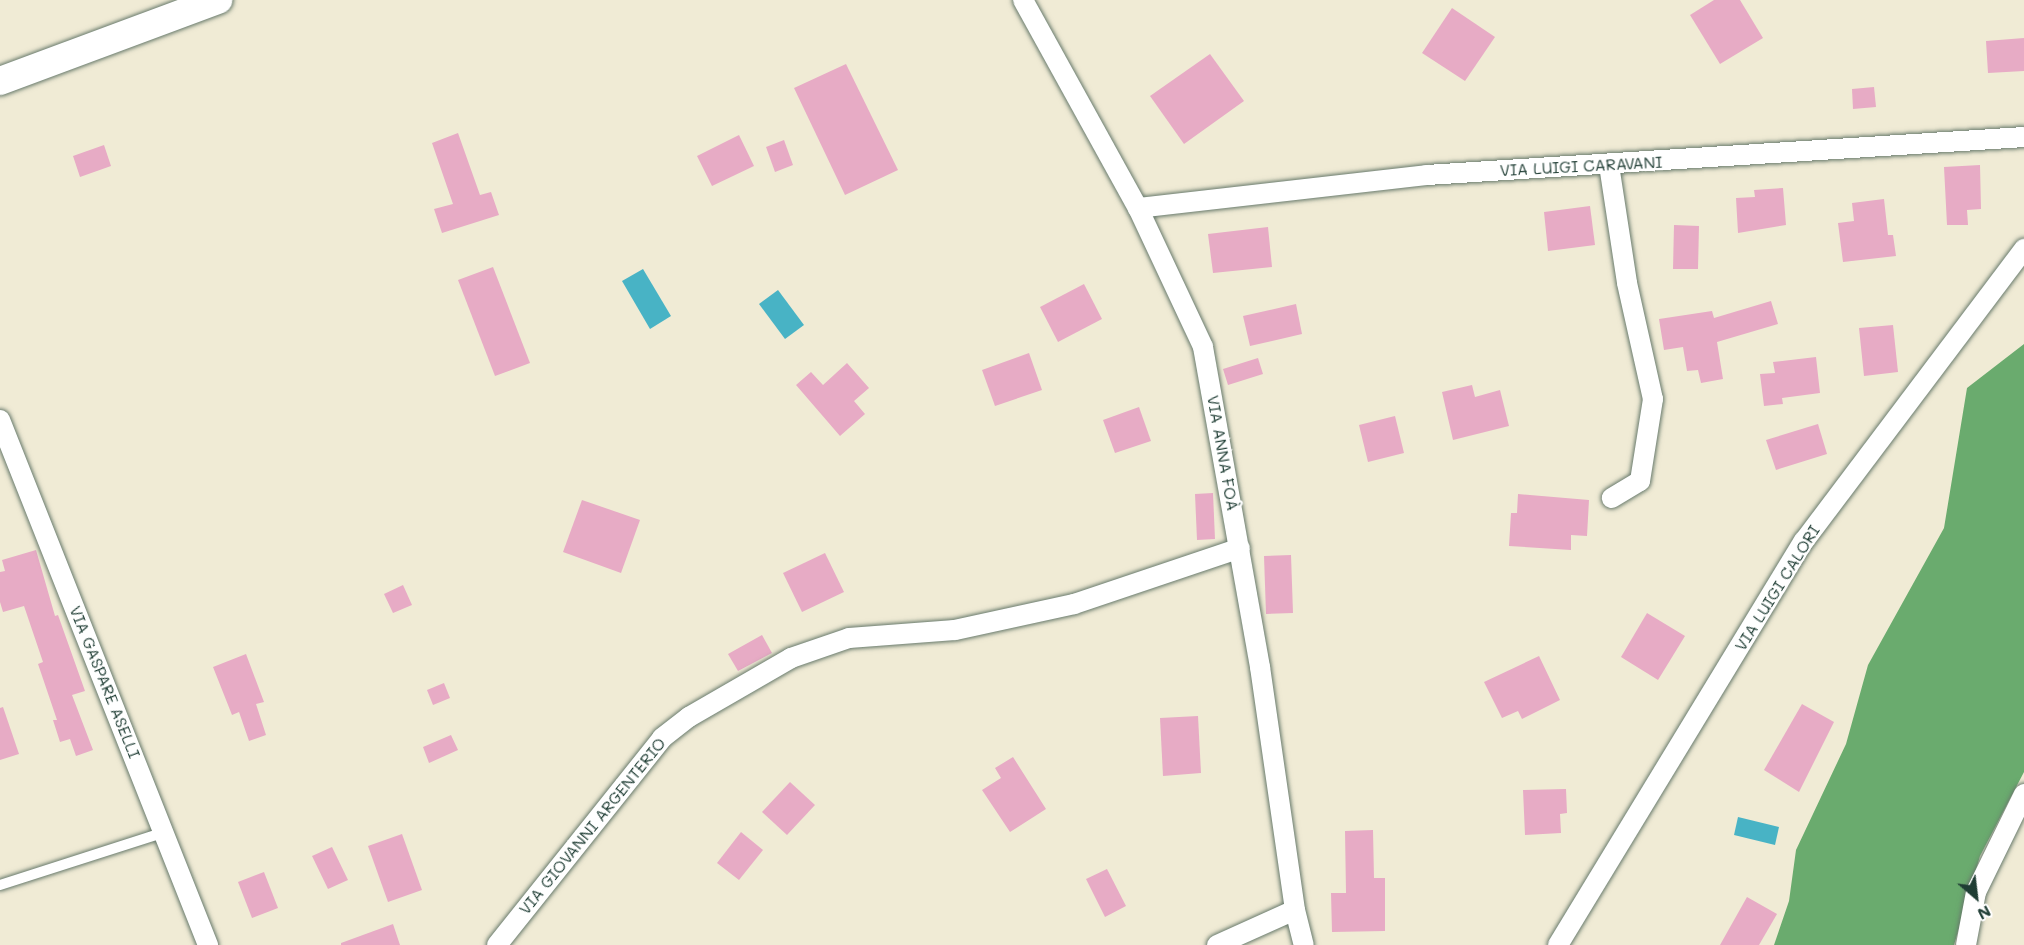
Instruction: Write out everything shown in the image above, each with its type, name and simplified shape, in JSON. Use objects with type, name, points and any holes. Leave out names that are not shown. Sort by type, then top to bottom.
[{"type":"street","points":[[0,81],[218,0]]},
{"type":"street","name":"VIA ANNA FOÀ","points":[[1023,0],[1138,208],[1203,347],[1240,548],[1295,910],[1304,945]]},
{"type":"street","name":"VIA LUIGI CARAVANI","points":[[1138,208],[1427,175],[2024,137]]},
{"type":"street","points":[[1609,165],[1627,283],[1653,399],[1644,473],[1635,486],[1612,498]]},
{"type":"street","name":"VIA LUIGI CALORI","points":[[1558,945],[1804,541],[2024,249]]},
{"type":"street","name":"VIA GASPARE ASELLI","points":[[0,420],[208,945]]},
{"type":"street","name":"VIA GIOVANNI ARGENTERIO","points":[[497,945],[669,732],[791,658],[835,641],[955,630],[1074,604],[1240,548]]},
{"type":"street","points":[[1966,945],[1976,892],[2024,794]]},
{"type":"street","points":[[1217,945],[1295,910]]},
{"type":"lane","points":[[0,885],[165,832]]},
{"type":"green space","points":[[2024,344],[2024,772],[1980,856],[1954,945],[1774,945],[1789,901],[1796,850],[1846,744],[1868,665],[1944,528],[1967,388]]},
{"type":"water","points":[[643,269],[671,316],[650,329],[622,281]]},
{"type":"water","points":[[778,290],[804,325],[785,339],[759,304]]},
{"type":"water","points":[[1738,817],[1779,827],[1775,845],[1734,835]]},
{"type":"building","points":[[1714,0],[1740,0],[1763,38],[1720,64],[1690,15]]},
{"type":"building","points":[[1452,8],[1495,37],[1465,81],[1422,53]]},
{"type":"building","points":[[2024,38],[2024,71],[1988,73],[1986,41]]},
{"type":"building","points":[[1210,54],[1244,101],[1184,144],[1150,96]]},
{"type":"building","points":[[846,64],[898,170],[845,195],[794,88]]},
{"type":"building","points":[[1874,87],[1876,107],[1853,109],[1852,89]]},
{"type":"building","points":[[458,133],[480,195],[491,192],[499,215],[442,233],[434,209],[453,204],[432,143]]},
{"type":"building","points":[[739,135],[754,166],[712,186],[697,156]]},
{"type":"building","points":[[784,140],[793,165],[775,172],[766,147]]},
{"type":"building","points":[[104,145],[111,166],[80,177],[73,156]]},
{"type":"building","points":[[1980,165],[1981,209],[1967,210],[1968,225],[1947,225],[1944,167]]},
{"type":"building","points":[[1783,188],[1786,225],[1738,233],[1736,198],[1755,197],[1754,190]]},
{"type":"building","points":[[1884,199],[1888,235],[1893,235],[1896,256],[1843,262],[1838,223],[1854,221],[1852,203]]},
{"type":"building","points":[[1590,206],[1595,245],[1548,251],[1544,212]]},
{"type":"building","points":[[1674,225],[1699,226],[1698,269],[1673,269]]},
{"type":"building","points":[[1268,227],[1272,267],[1213,273],[1208,234]]},
{"type":"building","points":[[493,267],[530,363],[495,376],[458,280]]},
{"type":"building","points":[[1084,284],[1102,319],[1058,342],[1040,307]]},
{"type":"building","points":[[1771,301],[1778,324],[1717,342],[1723,379],[1701,383],[1698,370],[1687,371],[1683,347],[1664,350],[1659,319],[1712,311],[1714,318]]},
{"type":"building","points":[[1296,304],[1302,334],[1250,346],[1243,316]]},
{"type":"building","points":[[1893,325],[1898,372],[1864,376],[1859,328]]},
{"type":"building","points":[[1029,353],[1042,390],[995,406],[982,370]]},
{"type":"building","points":[[1816,357],[1820,393],[1782,398],[1783,404],[1764,406],[1760,374],[1775,373],[1773,362]]},
{"type":"building","points":[[1258,358],[1263,374],[1228,385],[1223,369]]},
{"type":"building","points":[[847,363],[869,388],[854,401],[865,414],[840,436],[796,385],[811,372],[823,385]]},
{"type":"building","points":[[1472,385],[1475,397],[1500,390],[1509,426],[1453,440],[1442,392]]},
{"type":"building","points":[[1139,407],[1151,441],[1115,453],[1103,420]]},
{"type":"building","points":[[1395,416],[1404,453],[1368,462],[1359,425]]},
{"type":"building","points":[[1818,424],[1827,454],[1776,470],[1766,440]]},
{"type":"building","points":[[1213,493],[1215,539],[1197,540],[1195,494]]},
{"type":"building","points":[[1518,494],[1589,500],[1587,536],[1571,535],[1571,550],[1509,546],[1511,513],[1517,513]]},
{"type":"building","points":[[582,500],[640,520],[621,573],[563,552]]},
{"type":"building","points":[[36,550],[55,616],[58,615],[85,691],[72,695],[93,750],[76,756],[70,739],[60,742],[53,720],[57,720],[38,664],[43,662],[24,606],[3,612],[0,602],[0,572],[5,571],[2,560]]},
{"type":"building","points":[[825,553],[844,592],[802,612],[783,573]]},
{"type":"building","points":[[1291,555],[1293,613],[1266,614],[1264,556]]},
{"type":"building","points":[[403,585],[412,605],[393,613],[384,594]]},
{"type":"building","points":[[1647,613],[1685,636],[1658,680],[1621,657]]},
{"type":"building","points":[[762,635],[772,653],[738,671],[728,654]]},
{"type":"building","points":[[246,654],[264,702],[256,704],[266,735],[249,741],[239,712],[232,715],[213,667]]},
{"type":"building","points":[[1539,656],[1560,700],[1522,719],[1518,711],[1502,718],[1484,682]]},
{"type":"building","points":[[444,683],[450,698],[433,705],[427,690]]},
{"type":"building","points":[[1802,704],[1834,722],[1799,792],[1764,770]]},
{"type":"building","points":[[3,707],[19,754],[0,760],[0,708]]},
{"type":"building","points":[[1198,716],[1201,773],[1163,776],[1160,718]]},
{"type":"building","points":[[451,735],[458,750],[429,763],[423,747]]},
{"type":"building","points":[[1013,757],[1046,809],[1010,832],[982,790],[1001,778],[995,768]]},
{"type":"building","points":[[790,782],[815,805],[787,835],[762,812]]},
{"type":"building","points":[[1566,789],[1567,813],[1560,814],[1561,833],[1525,835],[1523,790]]},
{"type":"building","points":[[1373,830],[1374,878],[1385,878],[1385,931],[1332,932],[1331,893],[1346,893],[1345,831]]},
{"type":"building","points":[[741,832],[763,850],[739,880],[717,863]]},
{"type":"building","points":[[402,834],[422,890],[388,902],[368,846]]},
{"type":"building","points":[[332,847],[348,880],[328,889],[312,856]]},
{"type":"building","points":[[1107,869],[1126,906],[1105,917],[1086,879]]},
{"type":"building","points":[[264,872],[278,908],[252,918],[238,882]]},
{"type":"building","points":[[1747,897],[1777,914],[1759,945],[1720,945]]},
{"type":"building","points":[[393,924],[400,945],[341,945],[341,943]]}]
